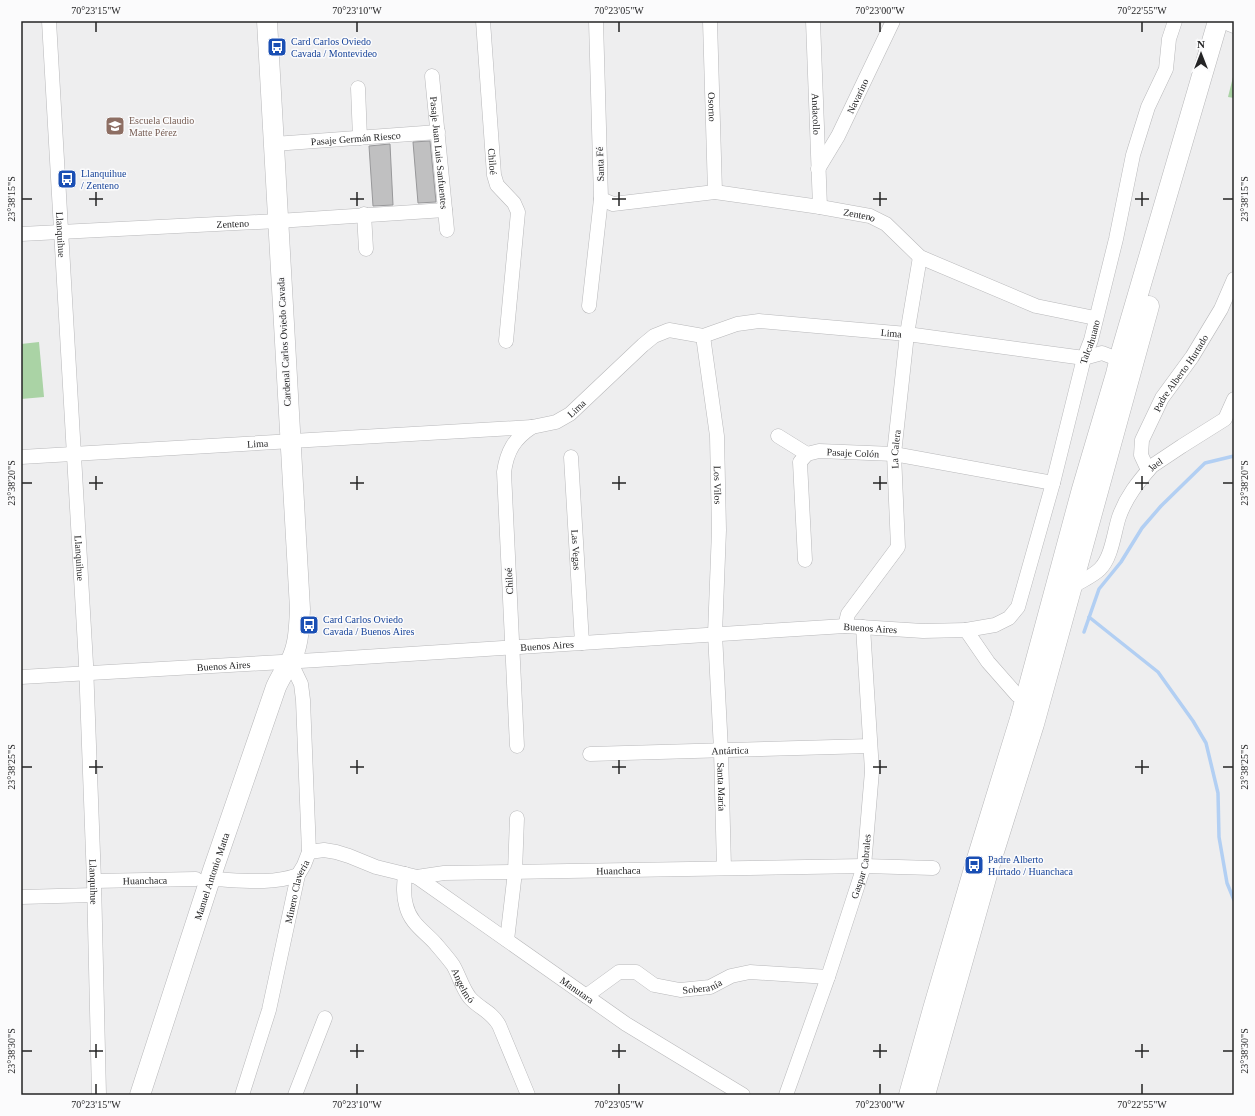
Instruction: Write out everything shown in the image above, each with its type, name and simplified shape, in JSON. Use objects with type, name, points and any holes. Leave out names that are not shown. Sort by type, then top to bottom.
[{"type":"main road","name":"Cardenal Carlos Oviedo Cavada","points":[[267,21],[300,609],[296,646],[290,661]]},
{"type":"main road","points":[[1032,702],[1082,488],[1118,359],[1180,173],[1227,23]]},
{"type":"main road","points":[[925,1094],[932,1009],[976,862],[1072,587],[1118,359]]},
{"type":"main road","name":"Manuel Antonio Matta","points":[[140,1095],[203,879],[276,687],[290,661]]},
{"type":"street","name":"Llanquihue","points":[[49,21],[86,673],[94,888],[99,1095]]},
{"type":"street","name":"Chiloé","points":[[483,21],[494,175],[497,185],[514,203],[518,212],[506,341]]},
{"type":"street","name":"Santa Fé","points":[[589,306],[601,199],[596,21]]},
{"type":"street","name":"Osorno","points":[[710,21],[715,192]]},
{"type":"street","name":"Andacollo","points":[[813,21],[820,207]]},
{"type":"street","name":"Navarino","points":[[818,169],[838,136],[893,21]]},
{"type":"street","name":"Talcahuano","points":[[966,630],[995,625],[1009,618],[1018,608],[1053,483],[1084,358],[1091,340],[1095,318],[1116,239],[1133,155],[1148,107],[1166,69],[1169,39],[1175,21]]},
{"type":"street","name":"Pasaje Juan Luis Sanfuentes","points":[[432,76],[447,230]]},
{"type":"street","points":[[358,88],[360,138]]},
{"type":"street","name":"Pasaje Germán Riesco","points":[[274,144],[438,132]]},
{"type":"street","name":"Zenteno","points":[[601,199],[613,204],[715,192],[820,207],[870,216],[886,224],[920,257],[1036,306],[1095,318]]},
{"type":"street","name":"Zenteno","points":[[21,234],[278,221],[364,214],[445,210]]},
{"type":"street","points":[[364,214],[366,249]]},
{"type":"street","name":"La Calera","points":[[845,626],[848,614],[898,547],[894,454],[907,334],[920,257]]},
{"type":"street","name":"Padre Alberto Hurtado","points":[[1148,470],[1141,455],[1142,440],[1162,398],[1192,357],[1221,309],[1234,279]]},
{"type":"street","name":"Lima","points":[[21,457],[532,427],[556,422],[570,414],[654,336],[669,330],[703,336],[737,324],[759,321],[907,334],[1084,358],[1118,359]]},
{"type":"street","name":"Los Vilos","points":[[703,336],[717,436],[719,530],[715,634]]},
{"type":"street","points":[[1091,340],[1118,359]]},
{"type":"street","name":"Jael","points":[[1072,587],[1101,568],[1110,552],[1119,517],[1130,493],[1148,470],[1182,446],[1229,419],[1234,399]]},
{"type":"street","name":"Chiloé","points":[[517,746],[504,472],[505,460],[514,442],[520,435],[532,427]]},
{"type":"street","points":[[778,436],[807,454],[800,462],[805,560]]},
{"type":"street","name":"Pasaje Colón","points":[[807,454],[819,450],[894,454],[1053,483]]},
{"type":"street","name":"Las Vegas","points":[[571,457],[582,643]]},
{"type":"street","name":"Buenos Aires","points":[[21,677],[845,626],[922,631],[966,630]]},
{"type":"street","name":"Gaspar Cabrales","points":[[786,1095],[828,977],[864,866],[872,771],[863,627]]},
{"type":"street","points":[[966,630],[988,662],[1017,695],[1032,702]]},
{"type":"street","name":"Santa María","points":[[715,634],[721,750],[724,868]]},
{"type":"street","name":"Minero Claveria","points":[[242,1095],[269,1010],[298,875],[309,852],[303,700],[301,684],[290,661]]},
{"type":"street","name":"Antártica","points":[[590,754],[870,746]]},
{"type":"street","points":[[507,940],[515,872],[517,818]]},
{"type":"street","name":"Huanchaca","points":[[309,852],[324,850],[336,852],[376,867],[411,876],[444,873],[724,868],[864,866],[933,868]]},
{"type":"street","name":"Huanchaca","points":[[21,897],[94,888],[203,879],[250,881],[278,880],[298,875]]},
{"type":"street","name":"Manutara","points":[[411,876],[507,940],[626,1024],[742,1095]]},
{"type":"street","name":"Angelmó","points":[[411,876],[404,897],[406,907],[412,920],[435,942],[453,965],[470,998],[494,1016],[528,1095]]},
{"type":"street","name":"Soberanía","points":[[586,996],[619,972],[636,972],[654,985],[680,990],[710,987],[731,976],[750,972],[828,977]]},
{"type":"street","points":[[295,1095],[325,1018]]},
{"type":"green space","points":[[1234,73],[1234,98],[1228,97]]},
{"type":"green space","points":[[39,342],[44,397],[21,399],[21,344]]},
{"type":"building","points":[[430,141],[436,202],[418,203],[413,142]]},
{"type":"building","points":[[390,144],[393,205],[373,206],[369,146]]},
{"type":"waterway","points":[[1084,632],[1099,589],[1121,562],[1142,528],[1161,506],[1205,463],[1234,456]]},
{"type":"waterway","points":[[1089,617],[1158,672],[1193,721],[1206,743],[1218,793],[1219,837],[1227,883],[1234,900]]},
{"type":"place","name":"Card Carlos Oviedo Cavada / Montevideo","points":[[277,47]]},
{"type":"place","name":"Escuela Claudio Matte Pérez","points":[[115,126]]},
{"type":"place","name":"Llanquihue / Zenteno","points":[[67,179]]},
{"type":"place","name":"Card Carlos Oviedo Cavada / Buenos Aires","points":[[309,625]]},
{"type":"place","name":"Padre Alberto Hurtado / Huanchaca","points":[[974,865]]}]
